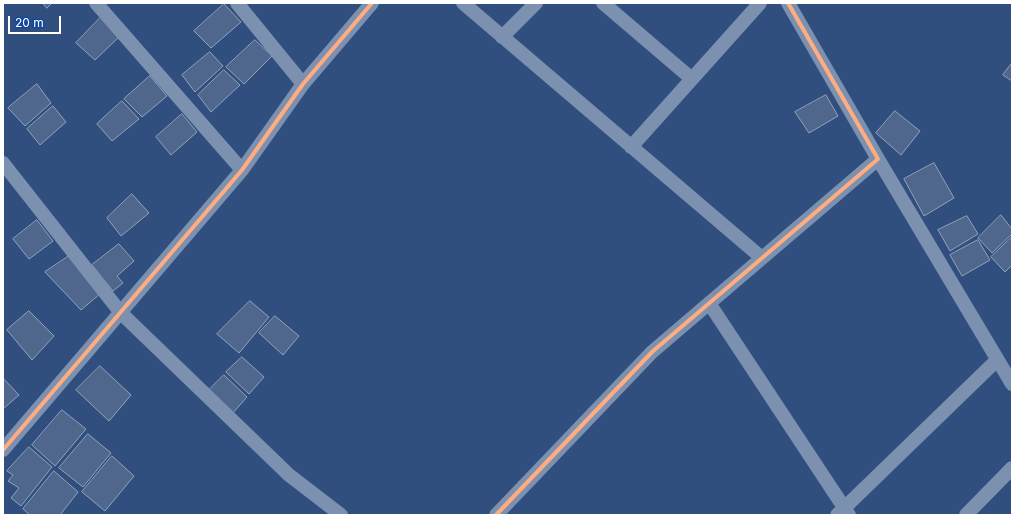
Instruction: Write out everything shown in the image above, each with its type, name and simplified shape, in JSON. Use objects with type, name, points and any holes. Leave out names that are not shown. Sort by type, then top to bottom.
[{"type":"street","points":[[96,3],[242,170]]},
{"type":"street","points":[[237,3],[303,84]]},
{"type":"street","points":[[463,3],[762,258]]},
{"type":"street","points":[[502,37],[536,3]]},
{"type":"street","points":[[603,3],[692,79]]},
{"type":"street","points":[[631,147],[760,3]]},
{"type":"street","points":[[788,3],[878,159],[1012,384]]},
{"type":"street","points":[[3,450],[242,170],[303,84],[368,4]]},
{"type":"street","points":[[496,515],[652,352],[878,159]]},
{"type":"street","points":[[3,163],[121,313],[289,475],[341,515]]},
{"type":"street","points":[[709,303],[843,513],[997,360]]},
{"type":"street","points":[[966,515],[1012,468]]},
{"type":"building","points":[[43,3],[52,3],[47,8]]},
{"type":"building","points":[[224,4],[241,22],[211,48],[194,31]]},
{"type":"building","points":[[102,16],[119,37],[95,60],[76,43]]},
{"type":"building","points":[[255,40],[272,56],[244,84],[226,67]]},
{"type":"building","points":[[210,52],[223,66],[195,92],[182,75]]},
{"type":"building","points":[[1012,63],[1012,81],[1003,75]]},
{"type":"building","points":[[224,70],[240,85],[211,112],[198,95]]},
{"type":"building","points":[[150,76],[167,96],[142,117],[124,99]]},
{"type":"building","points":[[37,84],[51,103],[25,126],[8,108]]},
{"type":"building","points":[[826,95],[838,116],[809,133],[795,112]]},
{"type":"building","points":[[122,101],[139,119],[112,141],[97,124]]},
{"type":"building","points":[[53,106],[66,122],[40,145],[27,129]]},
{"type":"building","points":[[895,111],[920,131],[901,155],[876,133]]},
{"type":"building","points":[[182,114],[197,132],[171,155],[156,137]]},
{"type":"building","points":[[934,163],[954,198],[924,216],[904,179]]},
{"type":"building","points":[[132,194],[149,213],[121,236],[107,218]]},
{"type":"building","points":[[1001,215],[1012,229],[1012,234],[992,253],[978,238]]},
{"type":"building","points":[[967,216],[978,234],[950,251],[938,230]]},
{"type":"building","points":[[37,220],[53,241],[29,259],[13,239]]},
{"type":"building","points":[[1012,237],[1012,265],[1005,272],[991,257]]},
{"type":"building","points":[[978,240],[990,260],[962,276],[950,255]]},
{"type":"building","points":[[119,244],[134,261],[117,276],[123,283],[113,291],[92,265]]},
{"type":"building","points":[[69,256],[101,293],[81,310],[45,272]]},
{"type":"building","points":[[250,301],[269,317],[239,353],[217,334]]},
{"type":"building","points":[[29,311],[54,336],[32,360],[7,330]]},
{"type":"building","points":[[275,316],[299,336],[283,355],[259,333]]},
{"type":"building","points":[[242,357],[264,377],[249,394],[226,372]]},
{"type":"building","points":[[100,366],[131,395],[109,421],[76,390]]},
{"type":"building","points":[[224,375],[247,397],[232,414],[207,392]]},
{"type":"building","points":[[3,378],[19,395],[3,409]]},
{"type":"building","points":[[62,410],[86,429],[55,466],[32,445]]},
{"type":"building","points":[[88,434],[111,453],[83,487],[59,468]]},
{"type":"building","points":[[29,447],[52,467],[21,506],[11,498],[19,488],[8,481],[13,475],[7,471]]},
{"type":"building","points":[[112,456],[134,476],[105,511],[82,492]]},
{"type":"building","points":[[54,471],[78,492],[60,515],[30,515],[23,509]]},
{"type":"cycle path","points":[[3,450],[242,170],[303,84],[372,3]]},
{"type":"cycle path","points":[[496,515],[652,352],[878,159],[788,3]]}]
